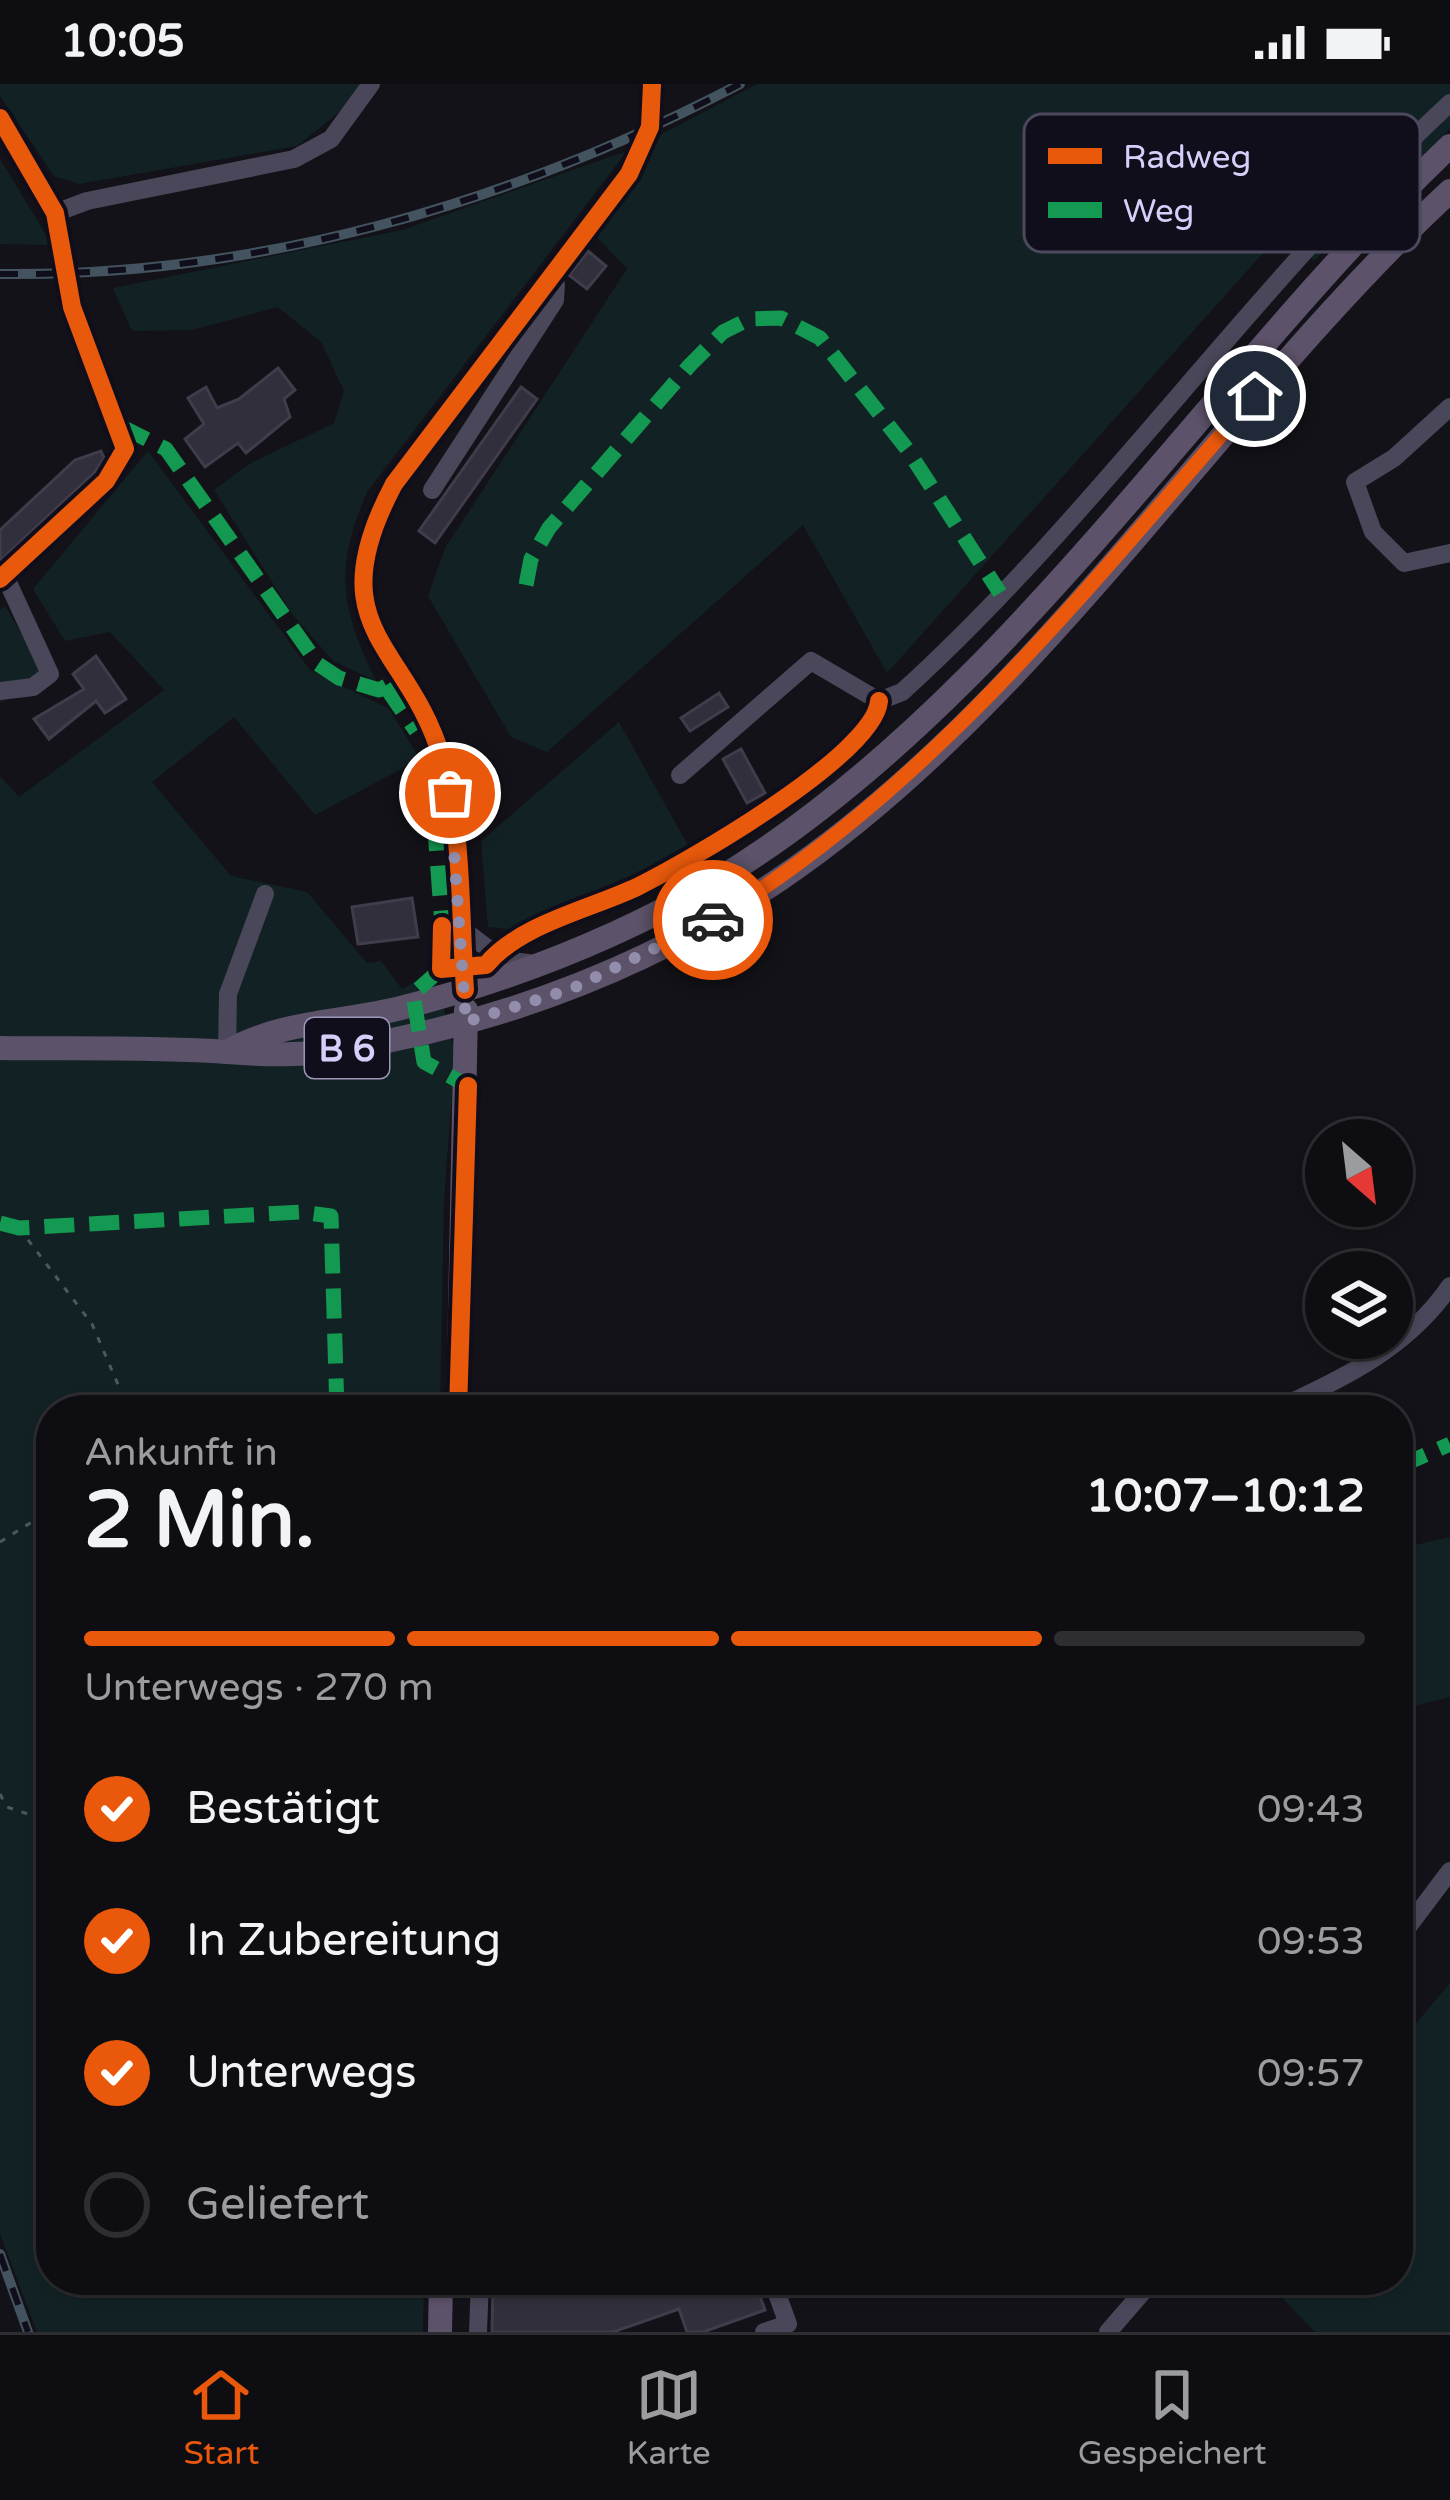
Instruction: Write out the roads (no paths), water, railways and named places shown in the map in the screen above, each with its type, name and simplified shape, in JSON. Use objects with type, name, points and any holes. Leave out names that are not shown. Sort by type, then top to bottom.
[{"type":"main road","name":"B 6","points":[[1420,176],[1450,146]]},
{"type":"main road","name":"B 6","points":[[1420,222],[1450,191]]},
{"type":"main road","name":"B 6","points":[[226,1052],[261,1031],[381,1012],[544,964],[647,918],[794,830],[897,744],[1006,635],[1346,252]]},
{"type":"main road","name":"B 6","points":[[0,1048],[226,1052],[263,1058],[341,1050],[535,1002],[656,951],[781,878],[846,828],[1004,679],[1283,364],[1391,252]]},
{"type":"main road","points":[[458,1395],[465,990]]},
{"type":"main road","points":[[440,2332],[441,2295]]},
{"type":"street","points":[[55,214],[87,200],[293,159],[331,139],[371,84]]},
{"type":"street","points":[[465,990],[443,763],[427,719],[375,635],[366,607],[365,565],[379,512],[394,484],[638,158],[650,127],[652,84]]},
{"type":"street","points":[[1420,132],[1450,103]]},
{"type":"street","points":[[0,118],[55,214],[72,308],[124,449],[106,481],[2,578],[50,674],[33,687],[0,692]]},
{"type":"street","points":[[680,775],[811,661],[879,700],[902,692],[1039,552],[1303,252]]},
{"type":"street","points":[[432,490],[555,300],[556,284],[548,278]]},
{"type":"street","points":[[1450,407],[1439,422],[1355,482],[1373,532],[1405,562],[1450,553]]},
{"type":"street","points":[[226,1052],[228,994],[265,894]]},
{"type":"street","points":[[462,929],[503,960],[544,964]]},
{"type":"street","points":[[1307,1395],[1370,1365],[1411,1332],[1450,1286]]},
{"type":"street","points":[[1413,1920],[1450,1871]]},
{"type":"street","points":[[478,2332],[479,2295]]},
{"type":"street","points":[[764,2332],[788,2324],[777,2295]]},
{"type":"street","points":[[1108,2332],[1140,2295]]},
{"type":"railway","points":[[0,274],[97,272],[193,262],[382,225],[565,164],[740,84]]},
{"type":"railway","points":[[0,2254],[28,2332]]}]
